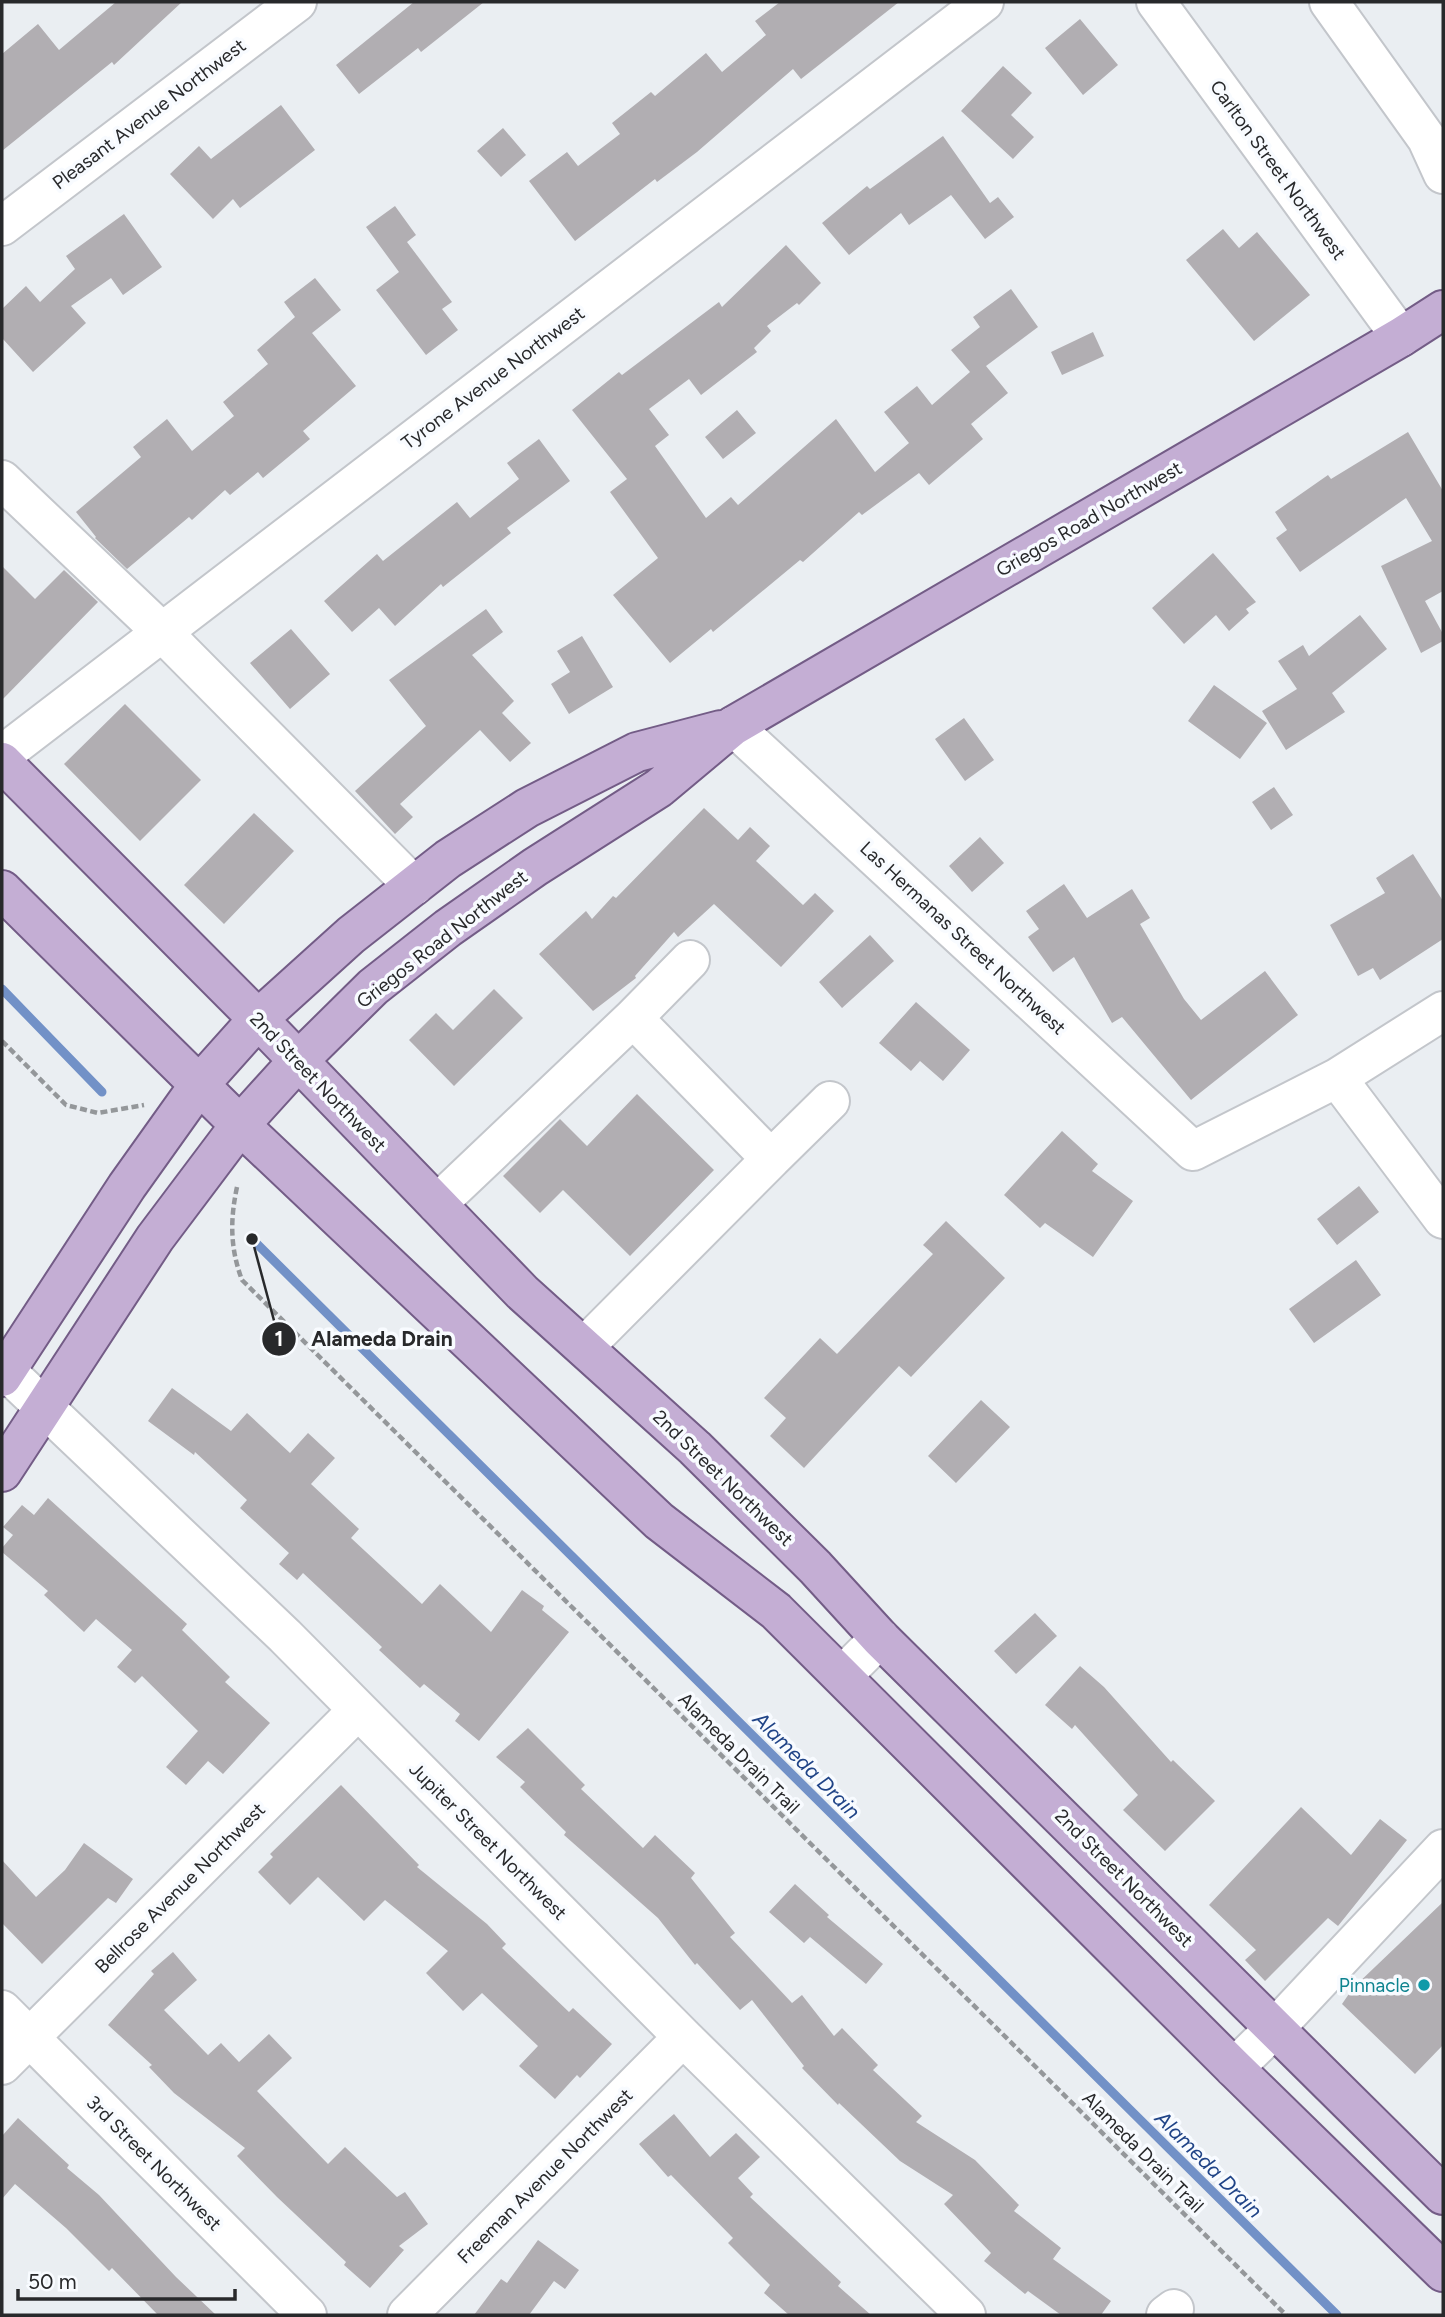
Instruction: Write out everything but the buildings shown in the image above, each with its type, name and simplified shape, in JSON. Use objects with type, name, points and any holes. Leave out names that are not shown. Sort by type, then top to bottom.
[{"type":"main road","name":"Griegos Road Northwest","points":[[2,1472],[155,1238],[240,1125],[298,1061],[373,987],[448,928],[535,867],[659,788],[733,726],[1441,316]]},
{"type":"main road","name":"Griegos Road Northwest","points":[[4,1374],[127,1186],[199,1085],[258,1019],[351,935],[448,859],[527,808],[637,752],[733,726]]},
{"type":"main road","name":"2nd Street Northwest","points":[[2,762],[258,1019],[522,1292],[695,1448],[787,1539],[880,1639],[1276,2027],[1443,2195]]},
{"type":"main road","points":[[2,890],[240,1125],[659,1521],[776,1611],[1443,2273]]},
{"type":"street","name":"Pleasant Avenue Northwest","points":[[2,226],[297,2]]},
{"type":"street","name":"Tyrone Avenue Northwest","points":[[2,755],[984,2]]},
{"type":"street","name":"Carlton Street Northwest","points":[[1156,2],[1401,337]]},
{"type":"street","points":[[1329,2],[1427,139],[1443,174]]},
{"type":"street","points":[[2,480],[162,632],[414,886]]},
{"type":"street","name":"Las Hermanas Street Northwest","points":[[733,726],[1193,1151],[1337,1078]]},
{"type":"street","points":[[437,1204],[690,961]]},
{"type":"street","points":[[1443,1011],[1337,1078],[1443,1219]]},
{"type":"street","points":[[633,1018],[771,1159]]},
{"type":"street","points":[[584,1347],[830,1101]]},
{"type":"street","name":"Jupiter Street Northwest","points":[[4,1374],[45,1407],[285,1636],[683,2037],[966,2315]]},
{"type":"street","points":[[842,1676],[880,1639]]},
{"type":"street","name":"Bellrose Avenue Northwest","points":[[2,2065],[358,1710]]},
{"type":"street","points":[[1234,2068],[1443,1849]]},
{"type":"street","name":"3rd Street Northwest","points":[[2,2010],[307,2315]]},
{"type":"street","name":"Freeman Avenue Northwest","points":[[407,2315],[683,2037]]},
{"type":"path","points":[[2,1041],[66,1105],[98,1113],[143,1105]]},
{"type":"path","name":"Alameda Drain Trail","points":[[237,1185],[231,1236],[234,1258],[242,1280],[1286,2315]]},
{"type":"waterway","name":"Alameda Drain","points":[[2,989],[102,1092]]},
{"type":"waterway","name":"Alameda Drain","points":[[252,1239],[1337,2315]]},
{"type":"place","name":"Alameda Drain","points":[[252,1239]]},
{"type":"place","name":"Pinnacle","points":[[1424,1985]]}]
